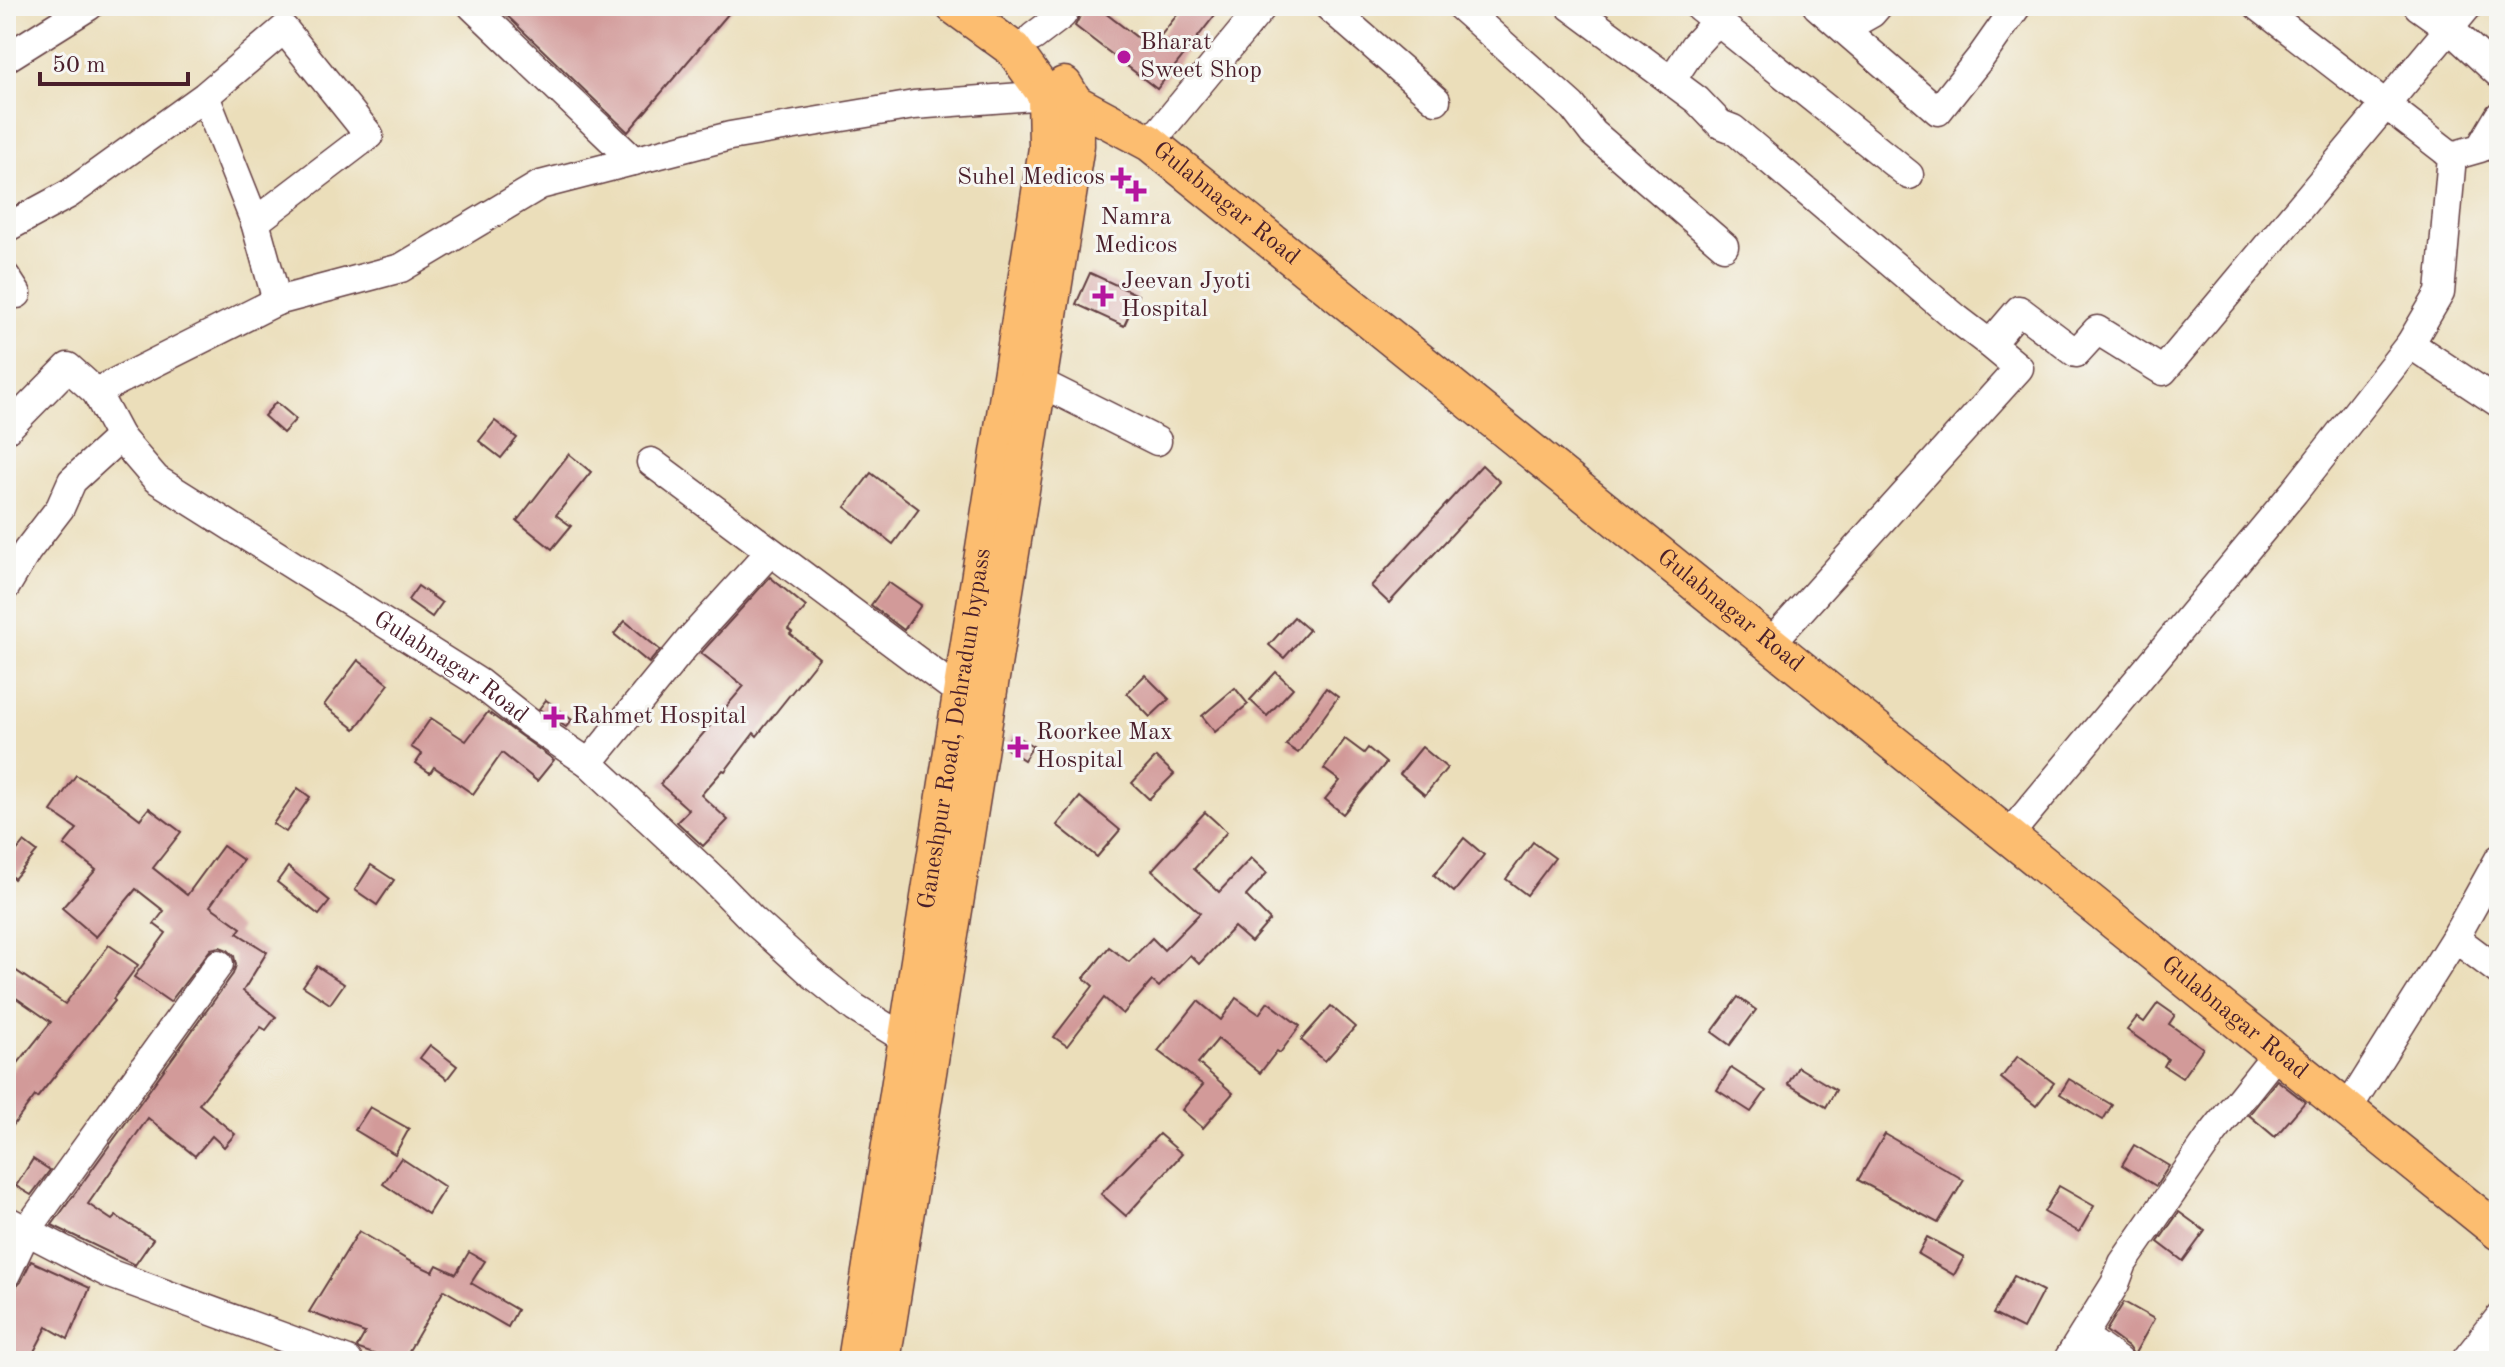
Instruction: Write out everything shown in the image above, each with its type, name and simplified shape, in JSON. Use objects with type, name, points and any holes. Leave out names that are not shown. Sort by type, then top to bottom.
[{"type":"main road","name":"Gulabnagar Road","points":[[954,6],[1013,49],[1060,99],[1150,143],[2499,1232]]},
{"type":"main road","points":[[882,1361],[1076,145],[1033,37],[994,6]]},
{"type":"main road","name":"Ganeshpur Road, Dehradun bypass","points":[[856,1361],[1047,148],[1060,99]]},
{"type":"street","points":[[6,58],[89,6]]},
{"type":"street","points":[[472,6],[634,161]]},
{"type":"street","points":[[1033,37],[1062,15],[1068,6]]},
{"type":"street","points":[[1150,143],[1263,6]]},
{"type":"street","points":[[1328,6],[1436,100]]},
{"type":"street","points":[[1460,6],[1572,106],[1593,133],[1724,246]]},
{"type":"street","points":[[1570,6],[1697,100],[1720,124],[1733,129],[2019,368],[1770,644]]},
{"type":"street","points":[[1820,6],[1856,22],[1878,6]]},
{"type":"street","points":[[1820,6],[1938,111],[2017,6]]},
{"type":"street","points":[[2258,6],[2452,156]]},
{"type":"street","points":[[2418,6],[2449,28],[2499,74]]},
{"type":"street","points":[[1990,344],[2019,310],[2076,353],[2097,330],[2163,371],[2468,6]]},
{"type":"street","points":[[1671,81],[1694,46],[1708,14],[1909,175]]},
{"type":"street","points":[[6,228],[69,194],[205,96],[284,29],[369,135],[255,222]]},
{"type":"street","points":[[205,96],[255,222],[277,301]]},
{"type":"street","points":[[96,392],[277,301],[401,268],[540,185],[730,136],[898,107],[1060,99]]},
{"type":"street","points":[[2452,156],[2480,148],[2499,116]]},
{"type":"street","points":[[2008,836],[2294,492],[2410,344],[2440,293],[2452,156]]},
{"type":"street","points":[[2410,344],[2499,403]]},
{"type":"street","name":"Gulabnagar Road","points":[[6,430],[68,367],[96,392],[120,437],[156,479],[467,675],[589,763],[815,976],[855,1008],[907,1040]]},
{"type":"street","points":[[1039,382],[1157,441]]},
{"type":"street","points":[[6,586],[27,551],[60,508],[72,481],[120,437]]},
{"type":"street","points":[[651,462],[963,695]]},
{"type":"street","points":[[589,763],[688,642],[770,552]]},
{"type":"street","points":[[2347,1110],[2496,872]]},
{"type":"street","points":[[2455,938],[2499,971]]},
{"type":"street","points":[[6,1274],[16,1225],[219,964]]},
{"type":"street","points":[[2067,1361],[2115,1284],[2123,1263],[2214,1132],[2277,1053]]},
{"type":"street","points":[[16,1225],[108,1273],[348,1361]]},
{"type":"street","points":[[2465,1361],[2499,1318]]},
{"type":"street","points":[[2083,1336],[2118,1361]]},
{"type":"building","points":[[497,6],[735,6],[628,132]]},
{"type":"building","points":[[1085,6],[1096,6],[1151,48],[1184,6],[1222,6],[1157,89],[1075,26]]},
{"type":"building","points":[[1090,273],[1138,295],[1124,326],[1076,304]]},
{"type":"building","points":[[276,402],[296,419],[283,433],[264,416]]},
{"type":"building","points":[[495,421],[517,438],[501,458],[479,441]]},
{"type":"building","points":[[569,454],[591,472],[556,515],[571,526],[552,549],[517,521]]},
{"type":"building","points":[[1482,465],[1500,482],[1389,603],[1371,586]]},
{"type":"building","points":[[871,473],[919,509],[893,544],[845,507]]},
{"type":"building","points":[[770,577],[806,607],[788,629],[819,658],[757,736],[754,733],[725,771],[701,795],[728,820],[703,846],[677,822],[689,810],[660,784],[744,686],[701,653]]},
{"type":"building","points":[[888,582],[921,605],[904,630],[871,605]]},
{"type":"building","points":[[418,586],[442,603],[432,617],[408,600]]},
{"type":"building","points":[[1294,617],[1309,630],[1284,658],[1269,645]]},
{"type":"building","points":[[625,621],[660,650],[649,663],[614,634]]},
{"type":"building","points":[[358,660],[389,684],[355,729],[324,705]]},
{"type":"building","points":[[1276,672],[1293,688],[1267,716],[1250,700]]},
{"type":"building","points":[[1145,675],[1169,699],[1150,717],[1127,693]]},
{"type":"building","points":[[1235,688],[1248,704],[1215,732],[1202,716]]},
{"type":"building","points":[[1326,688],[1338,697],[1298,753],[1286,745]]},
{"type":"building","points":[[546,700],[572,720],[566,727],[539,709]]},
{"type":"building","points":[[488,712],[554,760],[537,781],[502,753],[473,794],[434,767],[430,773],[416,763],[422,754],[411,747],[431,718],[466,741]]},
{"type":"building","points":[[1012,734],[1033,746],[1024,760],[1004,747]]},
{"type":"building","points":[[1345,739],[1364,753],[1368,748],[1386,763],[1343,814],[1325,799],[1340,781],[1324,769]]},
{"type":"building","points":[[1422,747],[1447,768],[1425,795],[1400,774]]},
{"type":"building","points":[[1156,757],[1174,774],[1149,799],[1132,783]]},
{"type":"building","points":[[76,775],[140,819],[149,808],[181,832],[153,868],[187,895],[223,846],[243,860],[210,906],[241,928],[237,933],[267,952],[243,991],[276,1017],[266,1030],[261,1027],[199,1104],[235,1134],[224,1147],[212,1136],[195,1156],[148,1118],[88,1204],[112,1220],[116,1216],[153,1239],[135,1265],[52,1225],[233,974],[236,965],[234,956],[228,950],[220,947],[211,949],[170,1002],[134,977],[166,933],[154,924],[164,911],[136,889],[96,937],[62,908],[96,870],[64,845],[77,829],[51,811]]},
{"type":"building","points":[[298,788],[310,797],[286,832],[273,824]]},
{"type":"building","points":[[1080,797],[1120,830],[1097,857],[1057,825]]},
{"type":"building","points":[[1205,812],[1227,832],[1194,869],[1219,892],[1251,858],[1267,873],[1246,896],[1270,920],[1251,942],[1234,927],[1199,964],[1190,955],[1159,987],[1152,981],[1123,1014],[1104,998],[1067,1046],[1054,1037],[1093,986],[1084,978],[1109,947],[1129,962],[1152,938],[1164,950],[1200,913],[1152,870]]},
{"type":"building","points":[[1464,838],[1484,855],[1454,892],[1434,875]]},
{"type":"building","points":[[24,842],[37,852],[14,879],[6,871],[6,863]]},
{"type":"building","points":[[1533,842],[1555,858],[1527,895],[1506,879]]},
{"type":"building","points":[[371,865],[394,880],[377,905],[355,890]]},
{"type":"building","points":[[288,867],[330,901],[319,915],[277,882]]},
{"type":"building","points":[[109,945],[138,965],[113,999],[115,1001],[6,1135],[6,1078],[51,1022],[6,991],[6,964],[65,1004]]},
{"type":"building","points":[[317,966],[344,984],[330,1004],[303,986]]},
{"type":"building","points":[[1738,997],[1756,1010],[1730,1045],[1712,1032]]},
{"type":"building","points":[[1236,998],[1259,1014],[1268,1002],[1300,1026],[1260,1073],[1218,1039],[1198,1063],[1233,1093],[1203,1128],[1182,1110],[1203,1085],[1158,1051],[1198,1001],[1221,1020]]},
{"type":"building","points":[[2158,1003],[2175,1015],[2169,1024],[2203,1048],[2182,1078],[2164,1066],[2168,1059],[2127,1030],[2137,1017],[2144,1022]]},
{"type":"building","points":[[1331,1006],[1355,1027],[1325,1061],[1301,1040]]},
{"type":"building","points":[[430,1045],[457,1066],[447,1079],[420,1058]]},
{"type":"building","points":[[2018,1056],[2054,1083],[2036,1106],[2001,1078]]},
{"type":"building","points":[[1798,1067],[1836,1090],[1826,1107],[1788,1084]]},
{"type":"building","points":[[1731,1068],[1766,1091],[1751,1112],[1717,1090]]},
{"type":"building","points":[[2069,1079],[2112,1105],[2103,1120],[2060,1094]]},
{"type":"building","points":[[2277,1080],[2305,1102],[2275,1137],[2249,1115]]},
{"type":"building","points":[[370,1107],[409,1129],[395,1154],[355,1130]]},
{"type":"building","points":[[1159,1134],[1182,1154],[1126,1216],[1101,1194]]},
{"type":"building","points":[[1885,1134],[1964,1180],[1938,1223],[1858,1180]]},
{"type":"building","points":[[2134,1145],[2169,1166],[2156,1186],[2122,1165]]},
{"type":"building","points":[[401,1158],[445,1187],[428,1214],[383,1184]]},
{"type":"building","points":[[33,1159],[50,1170],[31,1195],[16,1186]]},
{"type":"building","points":[[2059,1186],[2094,1206],[2079,1232],[2044,1212]]},
{"type":"building","points":[[2179,1212],[2205,1231],[2183,1261],[2158,1242]]},
{"type":"building","points":[[359,1231],[433,1272],[437,1265],[456,1274],[469,1252],[485,1261],[471,1283],[517,1310],[508,1327],[444,1290],[403,1361],[393,1361],[359,1349],[357,1347],[365,1333],[309,1312]]},
{"type":"building","points":[[1927,1237],[1964,1257],[1954,1275],[1918,1254]]},
{"type":"building","points":[[31,1261],[90,1288],[68,1339],[47,1327],[29,1361],[6,1361],[6,1291],[21,1282]]},
{"type":"building","points":[[2014,1276],[2043,1291],[2023,1329],[1993,1314]]},
{"type":"building","points":[[2124,1302],[2154,1319],[2134,1355],[2106,1331]]},
{"type":"place","name":"Bharat Sweet Shop","points":[[1124,57]]},
{"type":"place","name":"Suhel Medicos","points":[[1121,178]]},
{"type":"place","name":"Namra Medicos","points":[[1136,191]]},
{"type":"place","name":"Jeevan Jyoti Hospital","points":[[1103,296]]},
{"type":"place","name":"Rahmet Hospital","points":[[554,717]]},
{"type":"place","name":"Roorkee Max Hospital","points":[[1018,747]]}]
